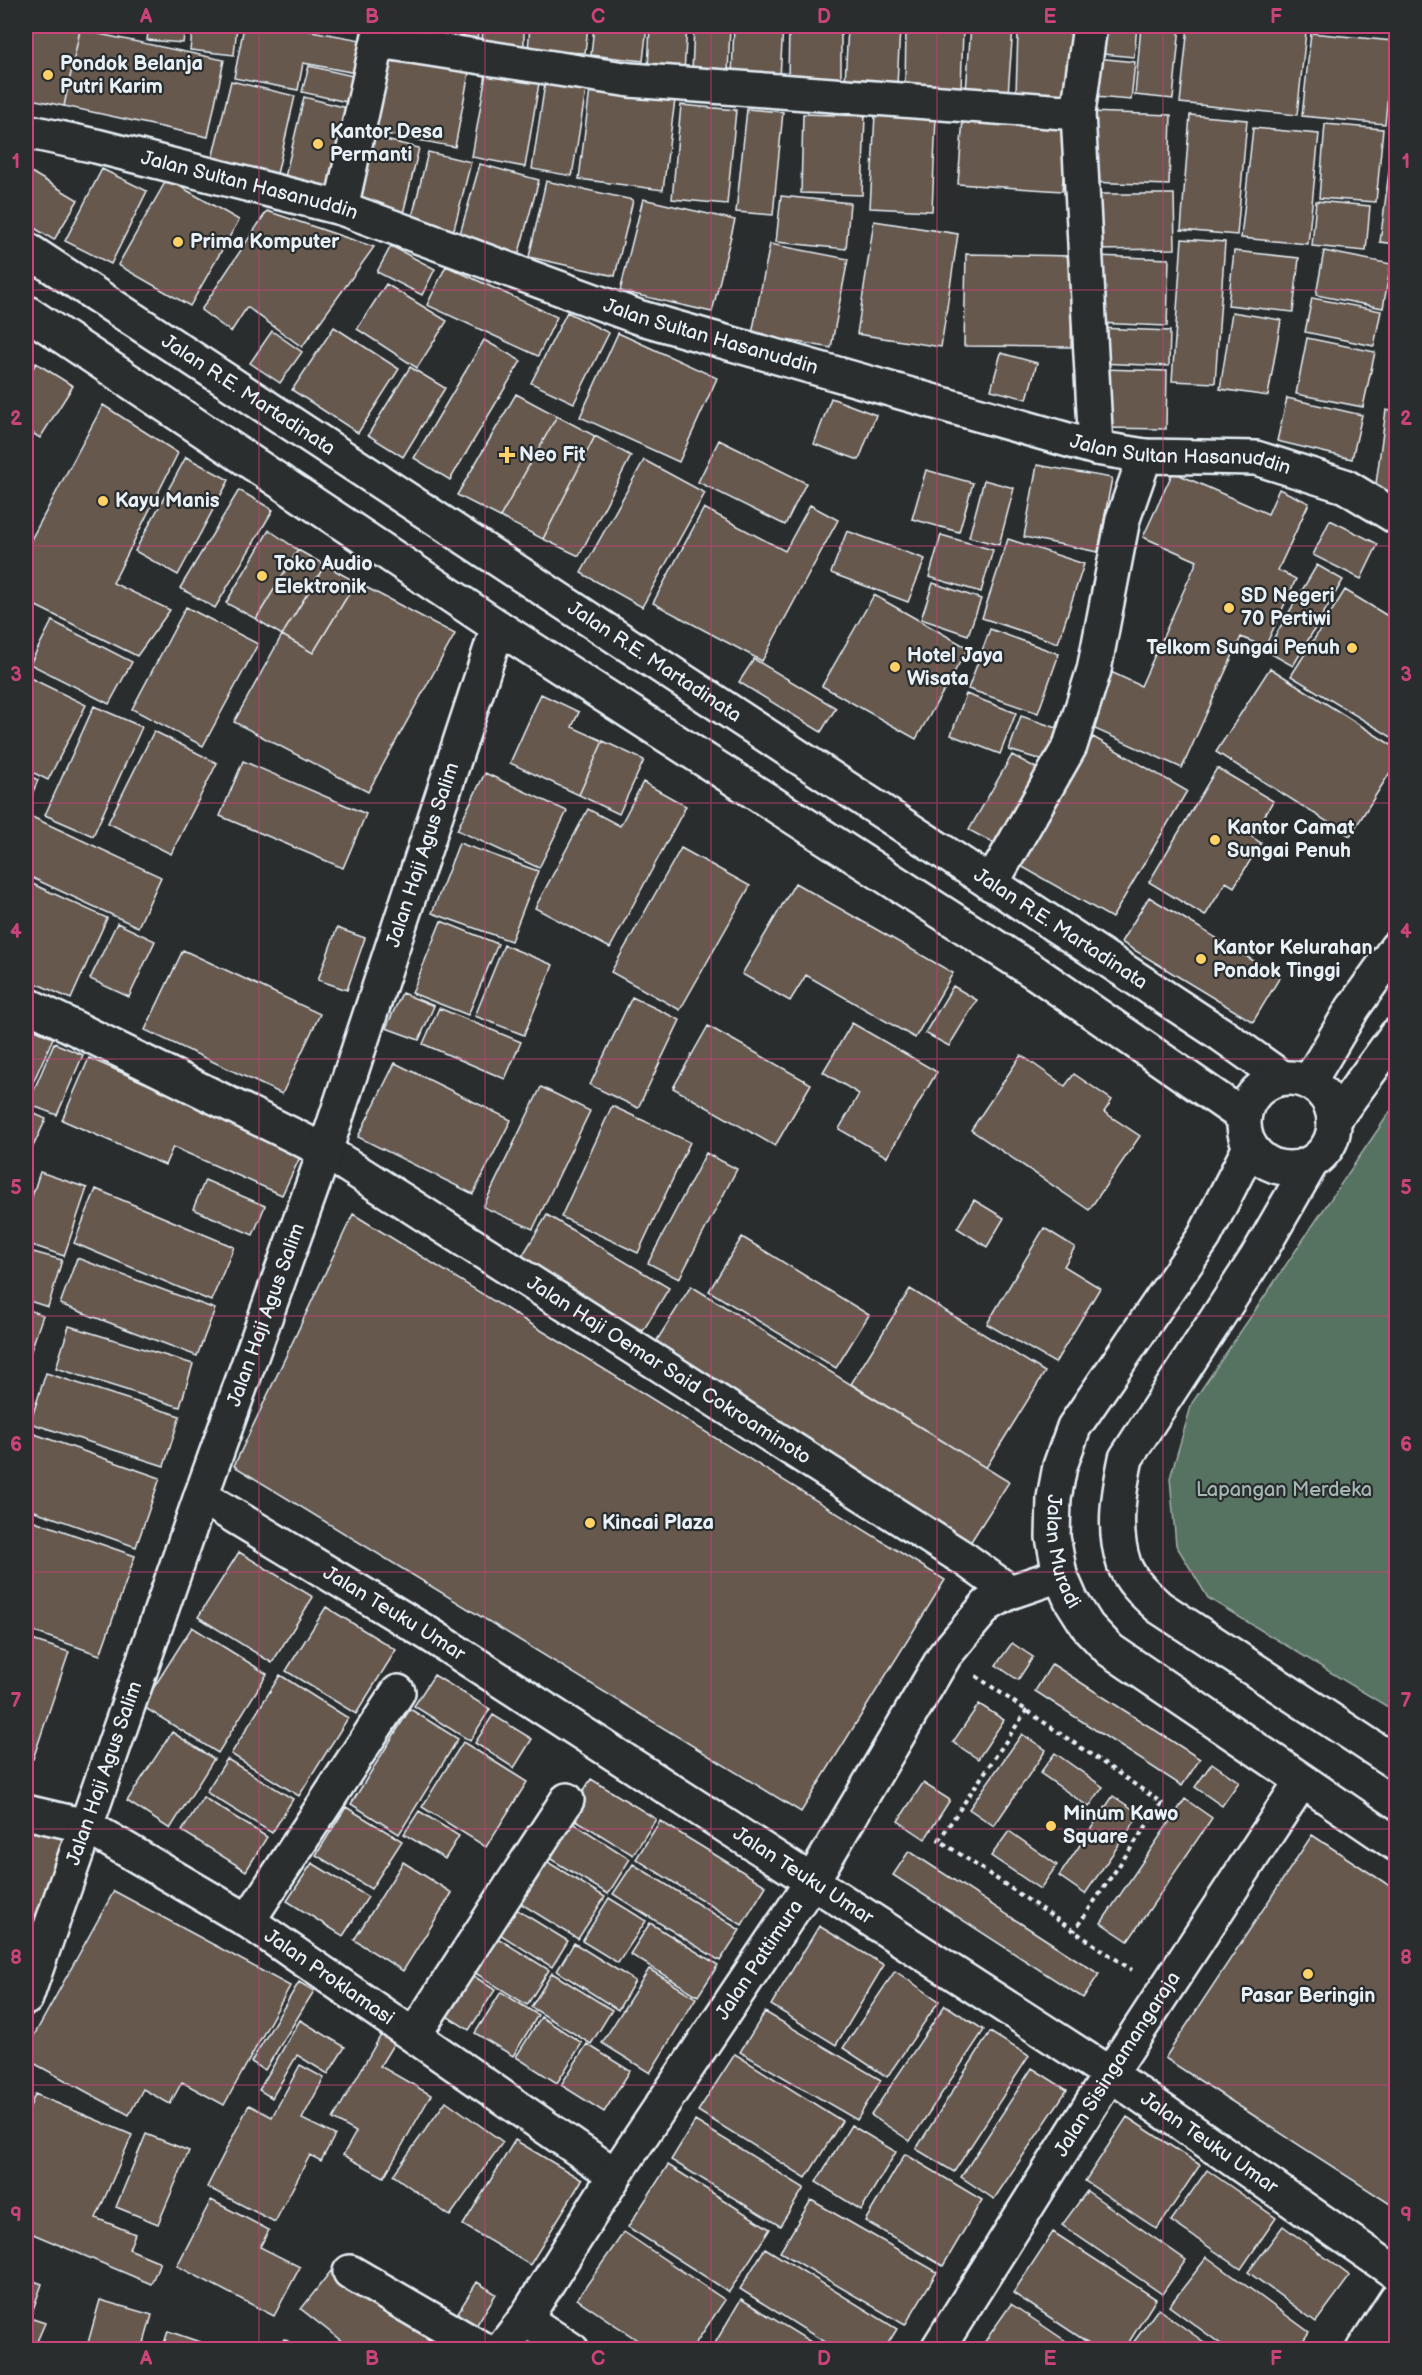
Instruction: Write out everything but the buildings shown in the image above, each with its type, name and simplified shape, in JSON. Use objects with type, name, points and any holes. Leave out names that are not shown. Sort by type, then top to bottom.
[{"type":"main road","points":[[1090,26],[1078,113],[1096,448]]},
{"type":"main road","points":[[340,208],[380,33],[630,80],[1078,113]]},
{"type":"main road","name":"Jalan Sultan Hasanuddin","points":[[26,131],[96,146],[340,208],[638,317],[1096,448],[1145,456],[1256,458],[1344,486],[1396,517]]},
{"type":"main road","name":"Jalan R.E. Martadinata","points":[[26,249],[1222,1035],[1295,1080]]},
{"type":"main road","points":[[26,312],[498,627],[1036,973],[1243,1116]]},
{"type":"main road","points":[[992,884],[1070,746],[1094,670],[1124,519],[1145,456]]},
{"type":"main road","name":"Jalan Haji Agus Salim","points":[[26,1998],[201,1496],[326,1151],[498,627]]},
{"type":"main road","points":[[1295,1080],[1353,1008],[1396,948]]},
{"type":"main road","name":"Jalan Haji Oemar Said Cokroaminoto","points":[[26,1004],[326,1151],[966,1560],[1010,1592]]},
{"type":"main road","points":[[1334,1120],[1396,1035]]},
{"type":"main road","points":[[1311,1163],[1288,1169],[1266,1162],[1250,1147],[1243,1132],[1243,1116],[1250,1098],[1263,1085],[1295,1080],[1322,1091],[1331,1104],[1334,1120],[1332,1137],[1324,1152],[1311,1163],[1257,1257],[1126,1458],[1118,1495],[1118,1531],[1124,1565],[1139,1589],[1159,1607],[1396,1763]]},
{"type":"main road","name":"Jalan Muradi","points":[[1250,1147],[1204,1237],[1074,1427],[1060,1466],[1054,1498],[1053,1537],[1060,1575],[1071,1600],[1088,1628],[1110,1650],[1301,1782],[1396,1844]]},
{"type":"main road","name":"Jalan Teuku Umar","points":[[201,1496],[432,1636],[811,1883],[1110,2074],[1396,2273]]},
{"type":"main road","name":"Jalan Pattimura","points":[[501,2349],[525,2319],[615,2175],[811,1883],[945,1654],[987,1605],[1010,1592],[1060,1575]]},
{"type":"main road","points":[[248,1921],[398,1692]]},
{"type":"main road","name":"Jalan Sisingamangaraja","points":[[937,2349],[1110,2074],[1301,1782]]},
{"type":"main road","points":[[414,2036],[567,1800]]},
{"type":"main road","name":"Jalan Proklamasi","points":[[26,1812],[86,1826],[248,1921],[615,2175]]},
{"type":"main road","points":[[350,2272],[484,2349]]},
{"type":"main road","points":[[1363,2349],[1396,2299]]},
{"type":"main road","points":[[525,2319],[572,2349]]},
{"type":"path","points":[[945,1654],[1161,1803],[1074,1931]]},
{"type":"path","points":[[1027,1710],[939,1840],[1164,1991]]},
{"type":"green space","name":"Lapangan Merdeka","points":[[1396,1103],[1396,1712],[1208,1598],[1176,1545],[1170,1478],[1192,1403]]},
{"type":"place","name":"Pondok Belanja Putri Karim","points":[[48,75]]},
{"type":"place","name":"Kantor Desa Permanti","points":[[318,144]]},
{"type":"place","name":"Prima Komputer","points":[[178,242]]},
{"type":"place","name":"Neo Fit","points":[[507,455]]},
{"type":"place","name":"Kayu Manis","points":[[103,501]]},
{"type":"place","name":"Toko Audio Elektronik","points":[[262,576]]},
{"type":"place","name":"SD Negeri 70 Pertiwi","points":[[1229,608]]},
{"type":"place","name":"Telkom Sungai Penuh","points":[[1352,648]]},
{"type":"place","name":"Hotel Jaya Wisata","points":[[895,667]]},
{"type":"place","name":"Kantor Camat Sungai Penuh","points":[[1215,840]]},
{"type":"place","name":"Kantor Kelurahan Pondok Tinggi","points":[[1201,959]]},
{"type":"place","name":"Kincai Plaza","points":[[590,1523]]},
{"type":"place","name":"Minum Kawo Square","points":[[1051,1826]]},
{"type":"place","name":"Pasar Beringin","points":[[1308,1974]]}]
